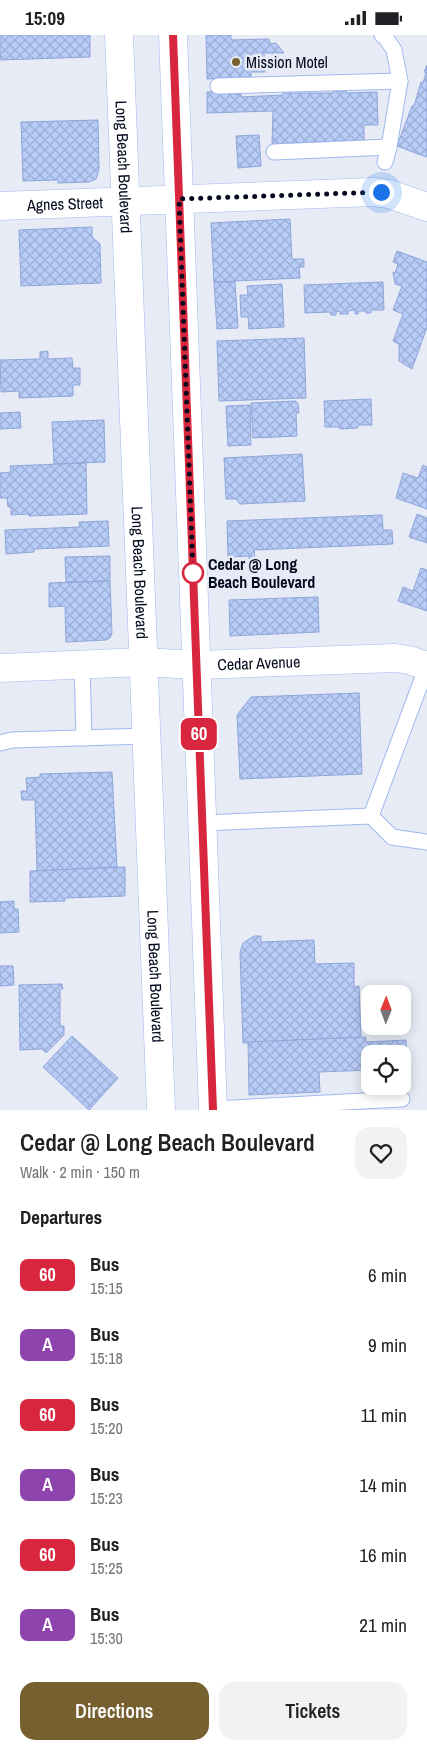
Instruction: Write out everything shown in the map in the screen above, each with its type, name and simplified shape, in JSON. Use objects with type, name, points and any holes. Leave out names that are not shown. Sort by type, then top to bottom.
[{"type":"main road","name":"Long Beach Boulevard","points":[[119,35],[161,1110]]},
{"type":"main road","points":[[173,35],[213,1109]]},
{"type":"main road","name":"Agnes Street","points":[[0,206],[373,192],[389,194],[427,207]]},
{"type":"main road","name":"Cedar Avenue","points":[[0,668],[143,662],[196,665],[394,658],[409,660],[427,666]]},
{"type":"lane","points":[[274,152],[387,155],[400,81],[394,50],[382,35]]},
{"type":"lane","points":[[218,86],[400,81]]},
{"type":"lane","points":[[82,665],[84,738]]},
{"type":"lane","points":[[371,817],[427,666]]},
{"type":"lane","points":[[0,743],[12,740],[146,736]]},
{"type":"lane","points":[[202,823],[371,817],[392,837],[427,841]]},
{"type":"lane","points":[[213,1109],[337,1106],[402,1099]]},
{"type":"building","points":[[0,35],[90,35],[90,57],[0,60]]},
{"type":"building","name":"Mission Motel","points":[[206,35],[231,35],[231,40],[269,39],[270,44],[276,43],[284,53],[264,53],[265,72],[251,72],[251,77],[207,79]]},
{"type":"building","points":[[427,65],[426,157],[397,146],[412,106],[414,106],[421,82],[423,83]]},
{"type":"building","points":[[236,90],[236,95],[241,94],[241,97],[283,95],[283,93],[334,93],[334,91],[346,91],[346,93],[377,92],[378,125],[364,125],[364,140],[272,144],[273,111],[207,113],[207,92]]},
{"type":"building","points":[[98,120],[99,169],[96,179],[89,182],[58,183],[58,180],[23,181],[21,122]]},
{"type":"building","points":[[259,135],[261,166],[238,168],[236,136]]},
{"type":"building","points":[[290,219],[292,259],[304,259],[304,267],[299,267],[300,278],[214,282],[211,223]]},
{"type":"building","points":[[92,227],[92,237],[100,244],[101,283],[21,286],[19,230]]},
{"type":"building","points":[[397,251],[427,262],[427,327],[412,369],[399,361],[399,344],[393,341],[403,314],[393,310],[402,286],[395,284],[393,272],[395,273],[398,264],[393,262]]},
{"type":"building","points":[[214,282],[235,282],[238,328],[217,329]]},
{"type":"building","points":[[383,282],[384,310],[371,310],[371,313],[359,311],[358,314],[355,314],[355,310],[348,311],[348,314],[340,314],[340,311],[336,312],[336,315],[331,315],[330,312],[305,313],[304,285]]},
{"type":"building","points":[[282,284],[284,327],[249,329],[248,317],[241,317],[240,295],[248,295],[247,286]]},
{"type":"building","points":[[304,338],[306,398],[219,401],[217,341]]},
{"type":"building","points":[[48,351],[48,359],[72,358],[73,368],[80,368],[80,385],[73,385],[73,396],[19,398],[19,391],[1,392],[0,360],[40,359],[40,352]]},
{"type":"building","points":[[371,399],[372,425],[358,425],[358,428],[340,429],[339,427],[325,427],[324,401]]},
{"type":"building","points":[[296,401],[299,413],[296,413],[297,436],[253,438],[251,403]]},
{"type":"building","points":[[250,405],[251,445],[228,446],[226,406]]},
{"type":"building","points":[[20,412],[21,428],[0,429],[0,413]]},
{"type":"building","points":[[104,420],[105,462],[54,464],[52,422]]},
{"type":"building","points":[[302,454],[305,501],[240,504],[236,499],[226,499],[224,458]]},
{"type":"building","points":[[86,463],[87,514],[11,515],[11,507],[8,507],[7,498],[0,498],[0,473],[11,472],[10,466]]},
{"type":"building","points":[[423,465],[427,467],[427,509],[396,498],[403,473],[418,478]]},
{"type":"building","points":[[417,514],[427,518],[427,543],[409,537]]},
{"type":"building","points":[[382,515],[383,530],[392,530],[393,544],[254,550],[255,559],[249,559],[249,556],[228,557],[227,521]]},
{"type":"building","points":[[108,521],[109,546],[34,549],[34,552],[6,554],[5,530],[80,527],[79,522]]},
{"type":"building","points":[[110,556],[110,581],[66,582],[65,557]]},
{"type":"building","points":[[421,568],[427,570],[427,611],[398,601],[403,587],[413,591]]},
{"type":"building","points":[[110,581],[112,633],[110,638],[106,640],[66,642],[65,606],[49,607],[49,583]]},
{"type":"building","points":[[318,597],[319,632],[230,636],[229,600]]},
{"type":"building","points":[[359,693],[362,774],[240,779],[237,715],[251,697]]},
{"type":"building","points":[[112,772],[117,867],[37,871],[35,800],[22,800],[21,791],[27,791],[26,778],[40,777],[40,774]]},
{"type":"building","points":[[125,867],[125,896],[65,898],[65,901],[30,902],[30,871]]},
{"type":"building","points":[[14,901],[14,909],[18,909],[19,932],[0,933],[0,902]]},
{"type":"building","points":[[254,936],[261,936],[261,942],[314,940],[315,964],[354,963],[354,987],[359,986],[361,1037],[243,1043],[240,952],[243,943]]},
{"type":"building","points":[[0,966],[13,966],[14,985],[0,986]]},
{"type":"building","points":[[62,984],[63,989],[60,989],[60,1026],[64,1026],[64,1035],[46,1053],[42,1049],[20,1050],[19,985]]},
{"type":"building","points":[[72,1036],[118,1078],[89,1110],[43,1067]]},
{"type":"building","points":[[366,1037],[366,1042],[406,1040],[406,1045],[361,1045],[361,1070],[319,1072],[320,1092],[249,1095],[248,1042]]},
{"type":"bus line","name":"60","points":[[173,35],[213,1110]]},
{"type":"place","name":"Mission Motel","points":[[236,62]]},
{"type":"place","name":"Cedar @ Long Beach Boulevard","points":[[193,573]]},
{"type":"route","points":[[193,573],[179,199],[381,192]]}]
